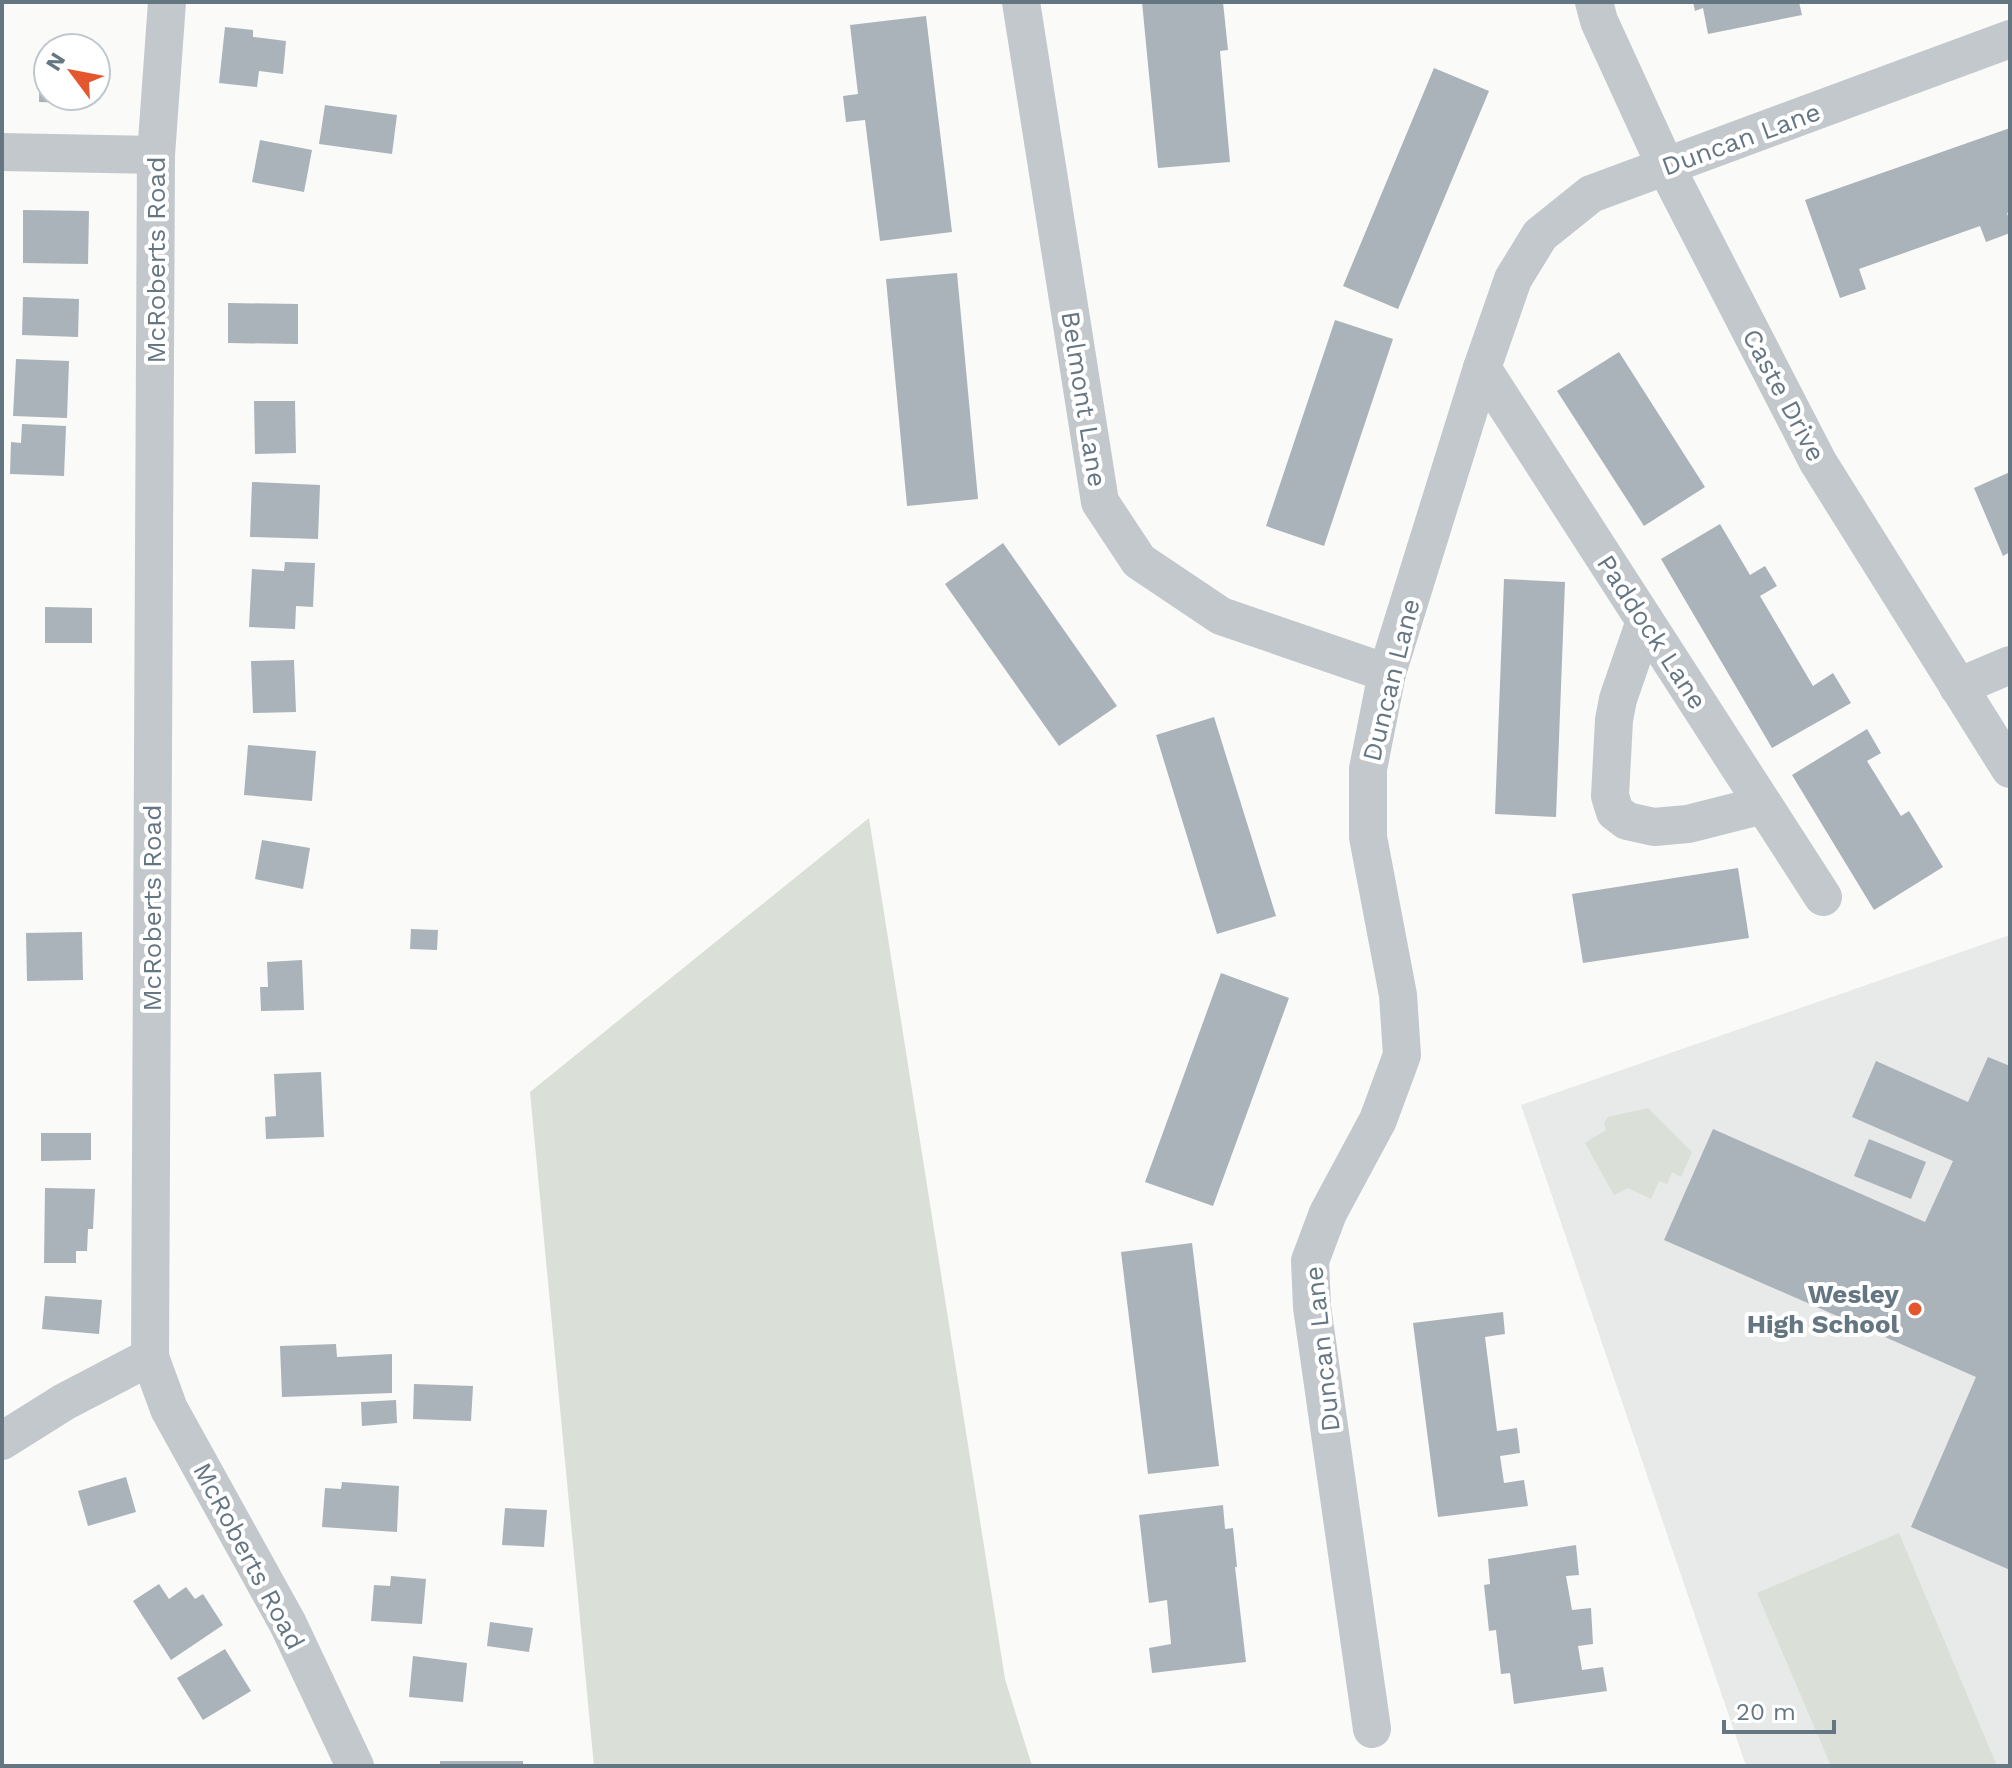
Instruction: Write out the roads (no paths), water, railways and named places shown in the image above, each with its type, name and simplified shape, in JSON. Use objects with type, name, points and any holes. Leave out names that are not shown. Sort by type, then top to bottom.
[{"type":"street","name":"McRoberts Road","points":[[167,2],[156,155],[150,1357],[169,1409],[288,1624],[355,1766]]},
{"type":"street","name":"Belmont Lane","points":[[1021,2],[1100,502],[1139,561],[1221,616],[1387,673]]},
{"type":"street","name":"Caste Drive","points":[[1594,2],[1599,21],[1666,167],[1818,462],[2010,769]]},
{"type":"street","name":"Duncan Lane","points":[[1372,1729],[1312,1307],[1310,1261],[1328,1213],[1378,1120],[1402,1055],[1398,995],[1368,837],[1368,769],[1387,673],[1482,368],[1513,279],[1540,235],[1591,194],[2010,39]]},
{"type":"street","points":[[2,152],[156,155]]},
{"type":"street","name":"Paddock Lane","points":[[1482,368],[1823,897]]},
{"type":"street","points":[[1645,621],[1618,699],[1614,720],[1610,796],[1615,812],[1627,821],[1654,827],[1688,824],[1763,805]]},
{"type":"street","points":[[1958,687],[2010,665]]},
{"type":"street","points":[[2,1441],[64,1402],[150,1357]]},
{"type":"place","name":"Wesley High School","points":[[1915,1309]]}]
